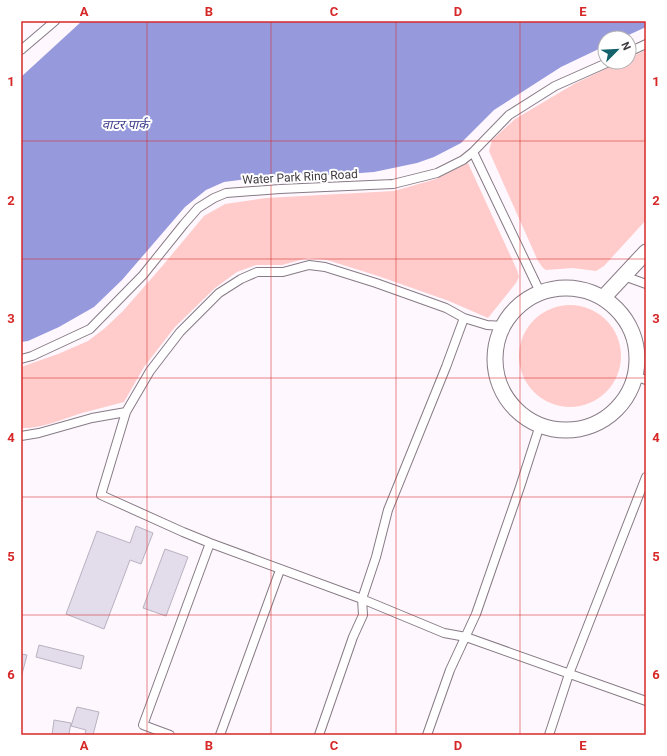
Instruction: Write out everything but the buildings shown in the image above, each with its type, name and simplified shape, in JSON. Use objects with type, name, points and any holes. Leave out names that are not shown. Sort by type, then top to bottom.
[{"type":"street","points":[[604,298],[646,252]]},
{"type":"street","points":[[562,287],[583,290],[604,298],[620,313],[632,332],[637,354],[641,378],[626,399],[609,416],[587,427],[563,430],[540,425],[519,413],[504,395],[496,372],[495,348],[503,326],[512,312],[521,304],[540,292],[562,287]]},
{"type":"lane","points":[[21,50],[55,21]]},
{"type":"lane","name":"Water Park Ring Road","points":[[21,359],[32,356],[90,328],[143,275],[198,208],[214,198],[226,193],[393,184],[437,172],[462,160],[473,152],[509,115],[555,86],[597,67]]},
{"type":"lane","points":[[473,152],[540,292]]},
{"type":"lane","points":[[503,326],[487,325],[464,318],[446,308],[376,283],[325,267],[309,265],[283,272],[257,272],[241,279],[219,293],[180,332],[150,371],[126,412],[101,495],[210,543],[362,599],[444,633],[466,636],[646,701]]},
{"type":"lane","points":[[624,276],[646,284]]},
{"type":"lane","points":[[319,735],[353,637],[363,615],[362,599],[376,557],[388,510],[446,368],[464,318]]},
{"type":"lane","points":[[21,436],[45,432],[92,418],[126,412]]},
{"type":"lane","points":[[427,735],[450,670],[476,614],[540,425]]},
{"type":"lane","points":[[549,735],[569,674],[646,477]]},
{"type":"lane","points":[[170,735],[143,725],[210,543]]},
{"type":"lane","points":[[220,735],[280,570]]},
{"type":"shaded area","points":[[646,50],[646,220],[604,266],[596,271],[573,268],[546,270],[538,261],[489,151],[492,140],[515,119],[574,84],[603,70],[637,70],[637,54]]},
{"type":"shaded area","points":[[468,163],[519,277],[516,283],[488,318],[449,301],[327,260],[308,258],[282,265],[256,265],[237,272],[215,288],[175,327],[144,367],[124,402],[82,413],[60,421],[36,427],[21,428],[21,367],[58,354],[88,341],[105,328],[123,311],[204,216],[225,204],[266,198],[394,191],[436,179]]},
{"type":"shaded area","points":[[570,305],[590,309],[606,320],[617,336],[621,356],[617,376],[606,392],[590,403],[570,407],[550,403],[534,392],[523,376],[519,356],[523,336],[534,320],[550,309]]},
{"type":"water","name":"वाटर पार्क","points":[[82,21],[646,21],[646,27],[637,31],[597,30],[597,50],[561,67],[494,110],[461,143],[434,157],[417,163],[374,172],[334,175],[291,175],[247,179],[224,182],[206,190],[185,207],[122,280],[94,307],[59,327],[28,341],[21,342],[21,77]]}]
